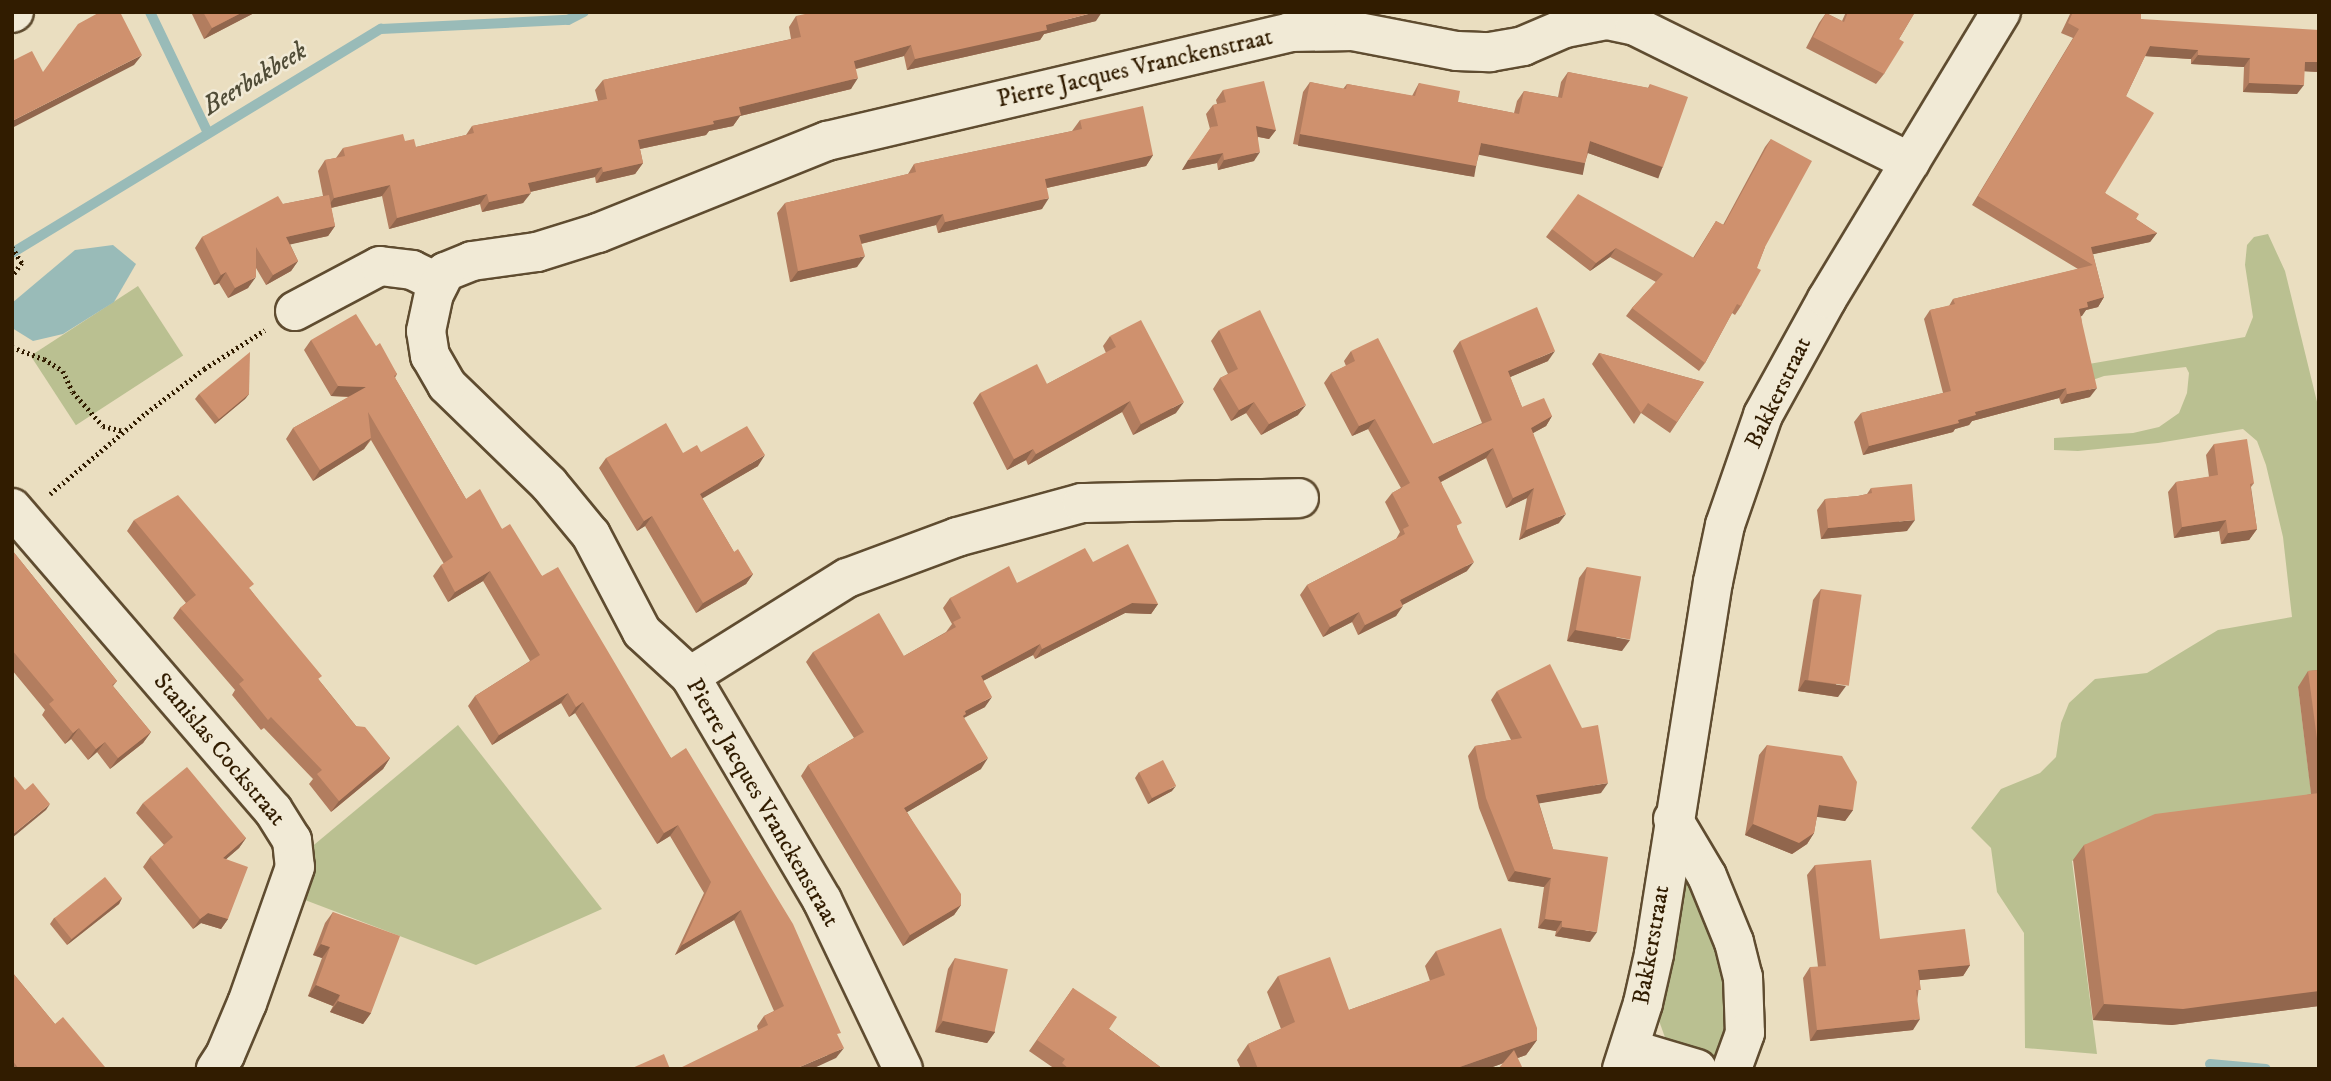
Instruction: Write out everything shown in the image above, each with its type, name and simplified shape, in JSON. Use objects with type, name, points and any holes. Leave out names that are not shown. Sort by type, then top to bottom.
[{"type":"street","name":"Bakkerstraat","points":[[1626,1059],[1654,954],[1673,819],[1725,525],[1763,415],[1827,299],[2001,12]]},
{"type":"street","name":"Pierre Jacques Vranckenstraat","points":[[903,1069],[822,900],[690,676],[642,632],[591,535],[549,484],[447,385],[430,356],[426,331],[434,294],[445,272],[472,261],[537,252],[598,233],[827,141],[1290,32],[1353,31],[1457,51],[1490,52],[1523,46],[1565,28],[1607,20],[1635,26],[1910,162]]},
{"type":"street","points":[[295,311],[380,266],[412,270],[439,283]]},
{"type":"street","points":[[690,676],[847,578],[957,537],[1082,503],[1299,498]]},
{"type":"street","name":"Stanislas Cockstraat","points":[[17,513],[273,810],[292,840],[295,867],[247,1003],[225,1055],[216,1069]]},
{"type":"street","name":"Bakkerstraat","points":[[1673,819],[1707,876],[1734,942],[1743,977],[1745,1033],[1732,1069]]},
{"type":"street","points":[[1626,1059],[1696,1069]]},
{"type":"path","points":[[12,247],[22,263],[12,277]]},
{"type":"path","points":[[17,513],[204,369],[295,311]]},
{"type":"path","points":[[12,347],[44,359],[63,371],[73,392],[103,426],[124,432]]},
{"type":"path","points":[[2000,1069],[2060,1069]]},
{"type":"green space","points":[[2268,234],[2285,271],[2319,410],[2319,684],[2298,687],[2313,808],[2144,830],[2072,861],[2097,1054],[2025,1048],[2024,933],[1997,892],[1991,848],[1971,828],[2001,789],[2040,773],[2056,757],[2061,723],[2069,703],[2095,679],[2147,673],[2218,630],[2292,617],[2283,537],[2266,465],[2257,441],[2243,429],[2158,443],[2078,451],[2054,450],[2054,438],[2133,433],[2159,427],[2179,413],[2187,393],[2189,373],[2186,367],[2104,376],[2087,382],[2083,365],[2245,337],[2253,317],[2245,265],[2247,245],[2254,237]]},
{"type":"green space","points":[[138,286],[183,356],[76,425],[31,356]]},
{"type":"green space","points":[[458,725],[602,909],[476,965],[305,900],[309,849]]},
{"type":"green space","points":[[1685,870],[1732,963],[1724,1065],[1674,1048],[1667,1043],[1658,1018]]},
{"type":"water","points":[[113,245],[136,264],[114,302],[63,334],[33,341],[12,328],[12,303],[75,250]]},
{"type":"building","points":[[100,12],[120,12],[142,55],[12,121],[12,61],[32,51],[43,72],[78,24]]},
{"type":"building","points":[[203,12],[243,12],[212,28]]},
{"type":"building","points":[[814,12],[1096,12],[1046,25],[1047,30],[915,59],[911,45],[854,61],[858,78],[739,107],[741,115],[713,121],[714,124],[638,140],[643,163],[603,172],[602,167],[528,183],[531,193],[489,202],[487,194],[397,218],[390,185],[334,198],[325,160],[345,156],[343,148],[403,134],[405,141],[414,139],[416,147],[474,133],[472,126],[607,99],[603,80],[801,37],[796,16]]},
{"type":"building","points":[[1848,12],[1915,12],[1899,39],[1904,42],[1884,74],[1813,37],[1826,13],[1844,22]]},
{"type":"building","points":[[2073,12],[2141,12],[2141,19],[2319,30],[2319,62],[2305,62],[2304,85],[2249,83],[2250,58],[2198,55],[2198,50],[2150,46],[2126,96],[2154,113],[2105,193],[2139,214],[2136,219],[2157,233],[2091,247],[2104,297],[2087,302],[2088,307],[2079,309],[2097,388],[2067,394],[2066,388],[1975,412],[1976,415],[1958,420],[1959,423],[1869,446],[1861,413],[1951,391],[1930,310],[1955,304],[1953,299],[2093,265],[1978,196],[2079,29],[2068,23]]},
{"type":"building","points":[[1568,72],[1649,88],[1650,84],[1688,97],[1663,167],[1590,141],[1585,163],[1481,143],[1476,166],[1300,134],[1310,82],[1346,89],[1347,84],[1415,96],[1419,83],[1460,91],[1458,102],[1519,114],[1524,91],[1562,98]]},
{"type":"building","points":[[1264,81],[1276,130],[1256,126],[1260,152],[1224,160],[1223,153],[1188,160],[1211,127],[1218,126],[1213,105],[1226,102],[1223,90]]},
{"type":"building","points":[[1143,106],[1153,155],[1045,179],[1049,198],[945,222],[943,214],[859,235],[865,256],[798,271],[785,203],[916,172],[914,164],[1082,129],[1080,120]]},
{"type":"building","points":[[1771,139],[1812,161],[1765,247],[1757,268],[1761,270],[1741,306],[1737,304],[1705,363],[1632,308],[1663,274],[1616,248],[1596,263],[1552,229],[1578,194],[1694,258],[1716,221],[1724,225]]},
{"type":"building","points":[[329,195],[335,226],[286,237],[298,261],[273,275],[256,247],[256,277],[235,288],[226,272],[221,275],[202,237],[278,196],[283,204]]},
{"type":"building","points":[[1537,307],[1555,351],[1508,371],[1522,407],[1544,398],[1552,416],[1531,428],[1566,514],[1526,530],[1534,488],[1513,498],[1493,448],[1438,477],[1462,523],[1456,526],[1474,562],[1400,600],[1403,606],[1365,625],[1359,612],[1330,627],[1307,585],[1405,534],[1403,529],[1409,526],[1392,493],[1410,483],[1375,419],[1359,426],[1331,373],[1355,361],[1351,351],[1378,338],[1433,444],[1492,420],[1460,341]]},
{"type":"building","points":[[1260,310],[1306,405],[1269,424],[1254,402],[1239,410],[1220,378],[1238,369],[1219,330]]},
{"type":"building","points":[[356,314],[376,346],[380,343],[397,374],[394,376],[466,499],[480,489],[502,529],[510,524],[542,576],[558,567],[671,758],[686,748],[793,924],[841,1033],[837,1034],[844,1048],[795,1069],[678,1069],[768,1025],[764,1016],[784,1006],[741,910],[682,945],[711,882],[678,825],[664,833],[583,702],[576,707],[568,693],[499,735],[475,696],[540,655],[490,571],[455,592],[441,565],[453,557],[368,412],[371,438],[320,470],[293,428],[366,387],[338,386],[311,340]]},
{"type":"building","points":[[1141,320],[1184,402],[1141,424],[1130,401],[1036,454],[1033,449],[1014,459],[980,393],[1037,364],[1047,384],[1116,347],[1110,336]]},
{"type":"building","points":[[250,352],[249,394],[219,419],[199,394]]},
{"type":"building","points":[[1599,353],[1704,382],[1677,422],[1648,403],[1641,413]]},
{"type":"building","points":[[666,423],[683,453],[697,445],[701,452],[747,426],[765,455],[700,494],[734,552],[738,549],[753,574],[703,603],[652,516],[644,521],[606,458]]},
{"type":"building","points":[[2247,439],[2257,529],[2228,533],[2226,520],[2182,527],[2176,482],[2218,475],[2214,444]]},
{"type":"building","points":[[1912,484],[1915,520],[1828,528],[1825,499],[1872,493],[1871,488]]},
{"type":"building","points":[[178,495],[254,584],[249,588],[322,676],[318,679],[356,726],[365,727],[390,758],[339,801],[317,774],[322,770],[271,717],[268,720],[239,684],[244,680],[180,608],[196,595],[134,520]]},
{"type":"building","points":[[1128,544],[1158,604],[1132,603],[1042,649],[1040,644],[981,676],[992,697],[965,711],[963,716],[988,758],[904,808],[961,894],[961,905],[910,935],[808,765],[864,732],[813,652],[879,613],[904,656],[956,627],[953,622],[961,618],[950,598],[1009,566],[1017,583],[1085,548],[1093,562]]},
{"type":"building","points":[[12,550],[117,681],[112,685],[151,732],[118,758],[105,742],[96,749],[79,728],[73,733],[49,704],[54,700],[12,650]]},
{"type":"building","points":[[1587,567],[1641,577],[1630,640],[1576,630]]},
{"type":"building","points":[[1821,589],[1862,595],[1849,686],[1808,680]]},
{"type":"building","points":[[1550,664],[1582,728],[1598,725],[1608,783],[1536,795],[1553,849],[1608,857],[1597,932],[1562,927],[1562,921],[1545,919],[1551,878],[1515,871],[1486,798],[1475,746],[1522,738],[1497,691]]},
{"type":"building","points":[[2319,670],[2319,754],[2308,671]]},
{"type":"building","points":[[1767,745],[1842,756],[1857,782],[1853,810],[1819,805],[1814,833],[1799,843],[1753,824]]},
{"type":"building","points":[[1163,760],[1176,786],[1152,798],[1139,772]]},
{"type":"building","points":[[187,767],[246,838],[223,858],[248,867],[228,919],[208,913],[200,919],[150,857],[173,837],[143,803]]},
{"type":"building","points":[[12,774],[25,790],[33,783],[50,804],[12,835]]},
{"type":"building","points":[[2319,793],[2319,991],[2183,1009],[2104,1004],[2084,845],[2155,814]]},
{"type":"building","points":[[1871,860],[1880,939],[1965,929],[1970,965],[1918,970],[1921,990],[1916,990],[1920,1019],[1817,1030],[1810,967],[1826,966],[1815,865]]},
{"type":"building","points":[[105,877],[122,898],[71,939],[54,918]]},
{"type":"building","points":[[333,912],[400,936],[371,1013],[338,1001],[340,995],[316,985],[330,947],[321,944]]},
{"type":"building","points":[[1501,928],[1537,1028],[1537,1040],[1454,1069],[1258,1069],[1248,1044],[1295,1022],[1278,976],[1330,957],[1349,1010],[1445,975],[1436,951]]},
{"type":"building","points":[[955,958],[1008,969],[995,1032],[942,1021]]},
{"type":"building","points":[[12,972],[55,1024],[63,1017],[104,1069],[19,1069],[12,1060]]},
{"type":"building","points":[[1073,988],[1117,1017],[1109,1029],[1163,1069],[1069,1069],[1062,1063],[1065,1059],[1037,1040]]},
{"type":"building","points":[[1514,1050],[1523,1069],[1498,1069]]},
{"type":"building","points":[[664,1054],[670,1069],[630,1069]]},
{"type":"waterway","points":[[150,12],[208,133]]},
{"type":"waterway","name":"Beerbakbeek","points":[[12,253],[381,29],[568,20],[584,12]]},
{"type":"waterway","points":[[2210,1064],[2266,1069]]}]
